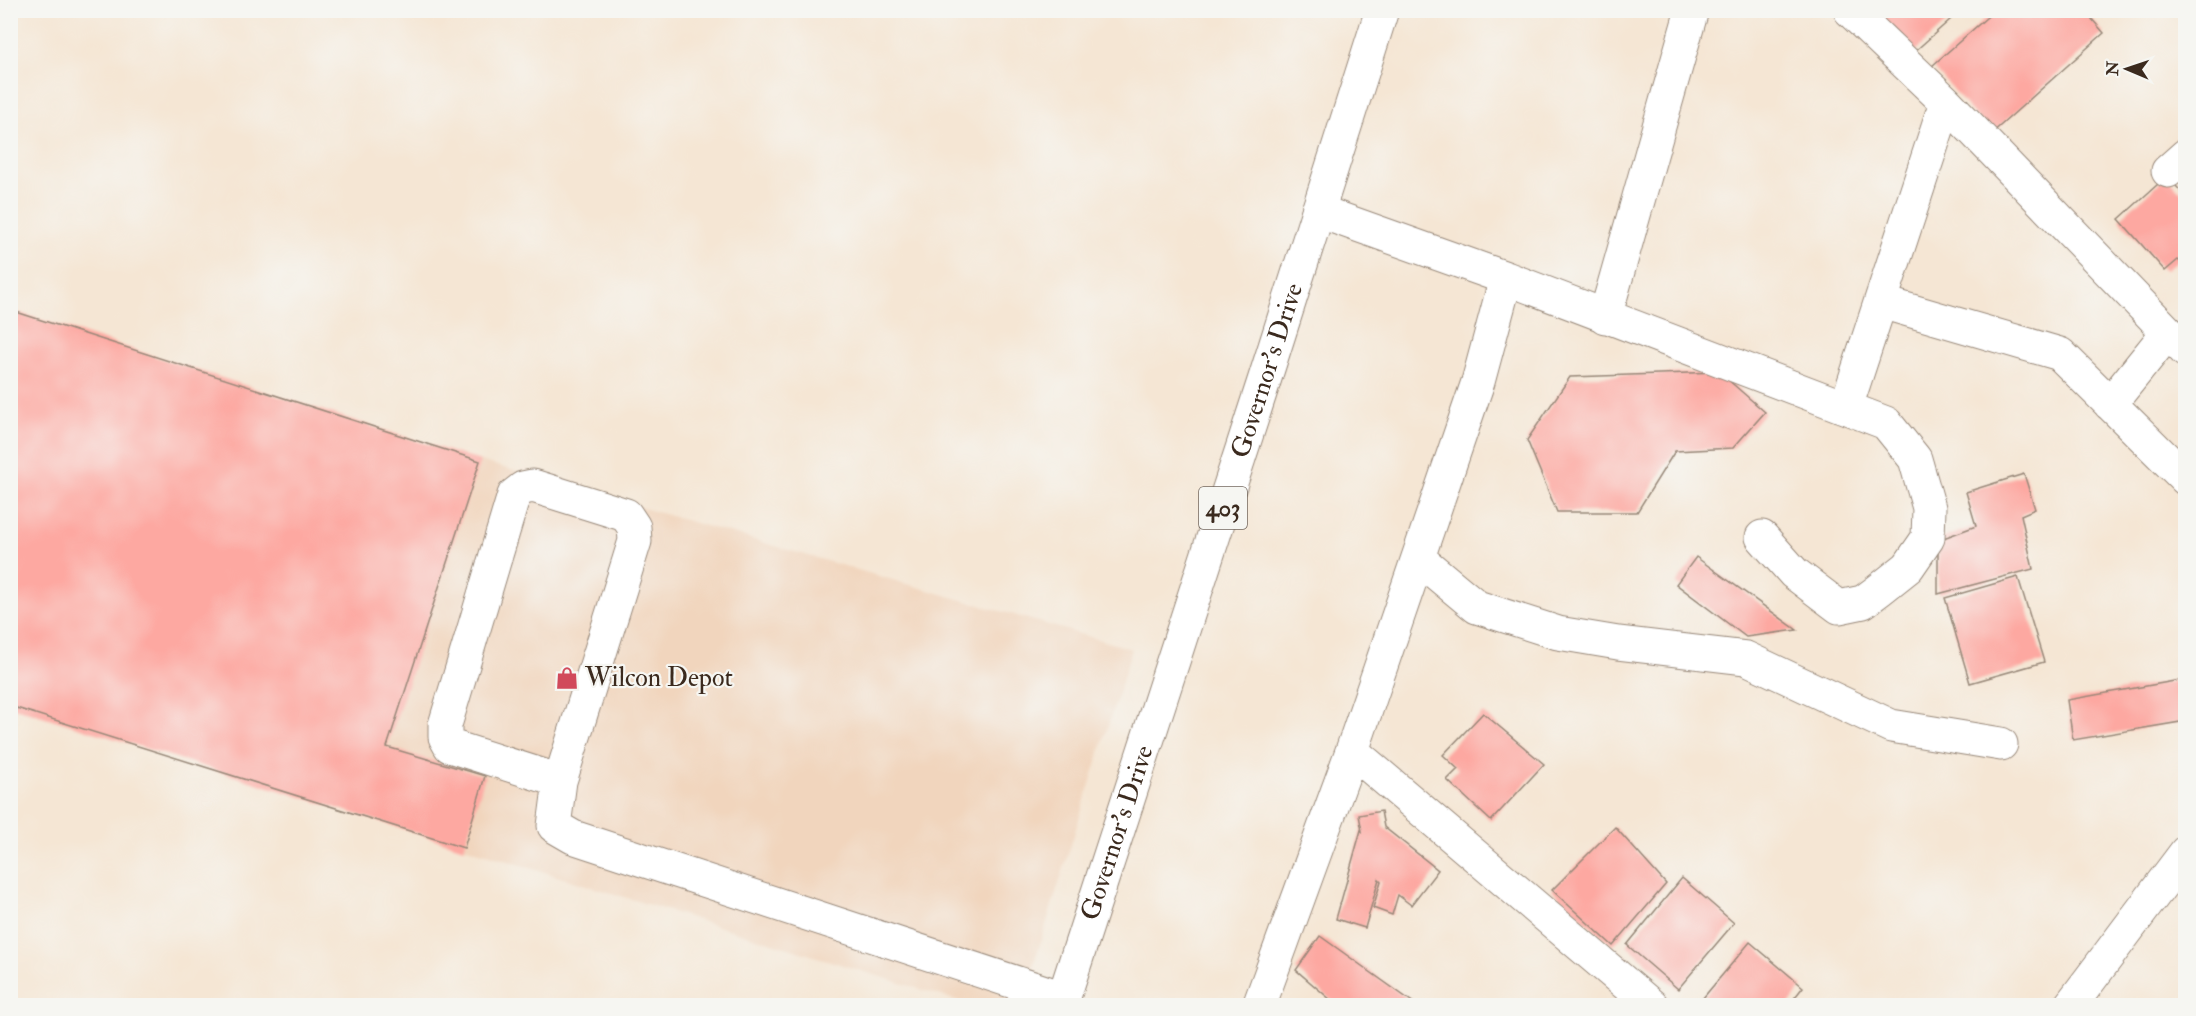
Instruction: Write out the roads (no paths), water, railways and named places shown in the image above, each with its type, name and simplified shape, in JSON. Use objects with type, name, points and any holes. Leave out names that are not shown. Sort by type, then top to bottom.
[{"type":"street","name":"Governor's Drive","points":[[1062,1002],[1382,10]]},
{"type":"street","points":[[1605,317],[1692,10]]},
{"type":"street","points":[[1850,10],[1946,102],[2177,342],[2110,404]]},
{"type":"street","points":[[1846,407],[1946,102]]},
{"type":"street","points":[[1318,211],[1506,278],[1886,423],[1915,459],[1929,508],[1928,538],[1908,567],[1863,602],[1839,607],[1794,573],[1762,537]]},
{"type":"street","points":[[1259,1005],[1352,751],[1478,382],[1506,278]]},
{"type":"street","points":[[1881,302],[2060,354],[2186,479]]},
{"type":"street","points":[[560,781],[450,746],[445,737],[445,725],[514,495],[523,488],[533,486],[626,515],[634,526],[634,541],[560,781],[554,826],[573,837],[1062,1002]]},
{"type":"street","points":[[1418,558],[1476,607],[1557,633],[1618,643],[1746,658],[1891,726],[2001,744]]},
{"type":"street","points":[[1352,751],[1652,1005]]},
{"type":"street","points":[[2070,1005],[2186,852]]},
{"type":"place","name":"Wilcon Depot","points":[[567,678]]}]
